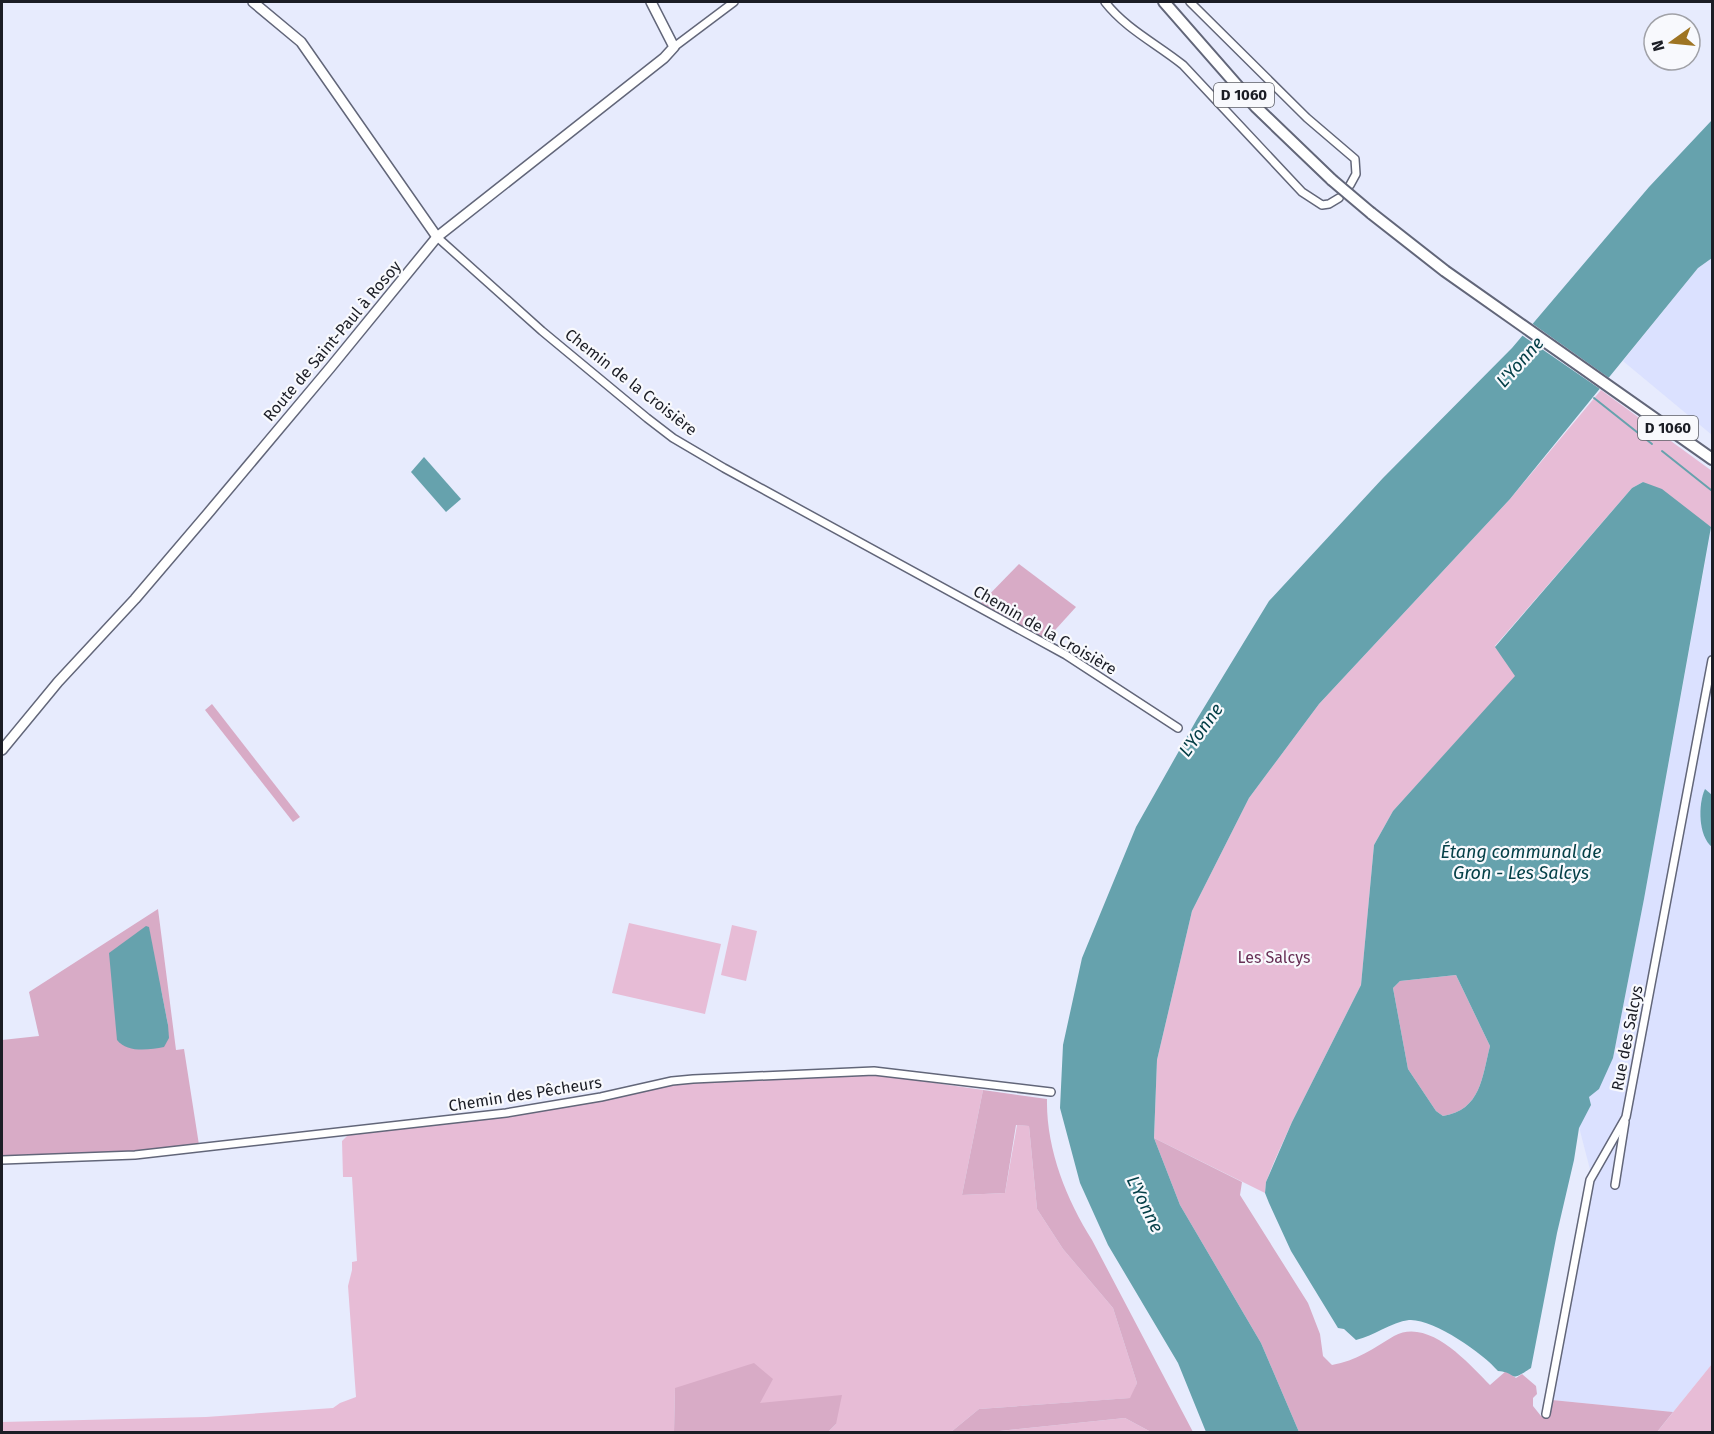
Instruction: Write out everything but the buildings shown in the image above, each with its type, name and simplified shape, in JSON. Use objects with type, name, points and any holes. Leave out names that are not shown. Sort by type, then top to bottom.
[{"type":"main road","name":"D 1060","points":[[1164,2],[1256,107],[1332,180],[1371,213],[1509,316],[1713,459]]},
{"type":"street","name":"Chemin de la Croisière","points":[[253,2],[301,42],[437,237],[542,331],[673,438],[1066,655],[1178,728]]},
{"type":"street","points":[[651,2],[674,47]]},
{"type":"street","name":"Route de Saint-Paul à Rosoy","points":[[2,750],[58,682],[210,511],[437,237],[664,58],[674,47],[734,2]]},
{"type":"street","points":[[1105,2],[1132,29],[1183,64],[1302,192],[1322,205],[1339,198]]},
{"type":"street","points":[[1190,2],[1307,118],[1355,159],[1356,174],[1350,185]]},
{"type":"street","name":"Rue des Salcys","points":[[1546,1414],[1590,1180],[1626,1117],[1713,660]]},
{"type":"street","name":"Chemin des Pêcheurs","points":[[2,1160],[135,1155],[495,1115],[693,1079],[874,1071],[1051,1092]]},
{"type":"street","points":[[1615,1185],[1626,1117]]},
{"type":"shaded area","points":[[1712,258],[1712,435],[1623,361],[1698,268]]},
{"type":"shaded area","points":[[1712,524],[1712,1364],[1673,1412],[1552,1400],[1593,1181],[1579,1127],[1591,1105],[1588,1097],[1613,1058]]},
{"type":"shaded area","points":[[1019,564],[1076,607],[1046,640],[981,603]]},
{"type":"shaded area","points":[[212,704],[300,817],[293,822],[205,710]]},
{"type":"shaded area","points":[[158,909],[176,1050],[184,1049],[199,1145],[132,1152],[2,1156],[2,1040],[39,1036],[29,992]],"holes":[[[109,953],[161,989],[168,1025]]]},
{"type":"shaded area","points":[[1456,975],[1490,1046],[1482,1080],[1472,1099],[1456,1113],[1443,1116],[1436,1111],[1408,1069],[1393,988],[1400,981]]},
{"type":"shaded area","points":[[983,1090],[1047,1099],[1050,1136],[1066,1190],[1193,1432],[1151,1432],[1125,1418],[990,1432],[951,1432],[979,1409],[1130,1398],[1137,1383],[1113,1308],[1063,1249],[1037,1209],[1029,1126],[1016,1125],[1005,1193],[962,1195]]},
{"type":"shaded area","points":[[1154,1138],[1242,1182],[1240,1195],[1308,1303],[1320,1334],[1323,1356],[1332,1365],[1357,1357],[1394,1336],[1407,1332],[1421,1333],[1447,1345],[1490,1385],[1506,1371],[1516,1378],[1522,1374],[1536,1386],[1537,1394],[1533,1398],[1533,1406],[1541,1416],[1549,1414],[1552,1400],[1673,1412],[1657,1432],[1299,1432],[1261,1343],[1180,1205]]},
{"type":"shaded area","points":[[754,1363],[773,1379],[760,1403],[842,1395],[836,1424],[828,1432],[674,1432],[675,1388]]},
{"type":"green space","name":"Les Salcys","points":[[1601,390],[1712,471],[1711,527],[1643,482],[1632,488],[1495,646],[1516,676],[1393,811],[1374,845],[1361,985],[1292,1122],[1266,1182],[1265,1193],[1154,1138],[1157,1060],[1192,911],[1249,798],[1319,704],[1510,499]]},
{"type":"green space","points":[[629,923],[721,944],[705,1014],[612,993]]},
{"type":"green space","points":[[732,925],[757,931],[746,981],[721,975]]},
{"type":"green space","points":[[873,1074],[983,1090],[962,1195],[1005,1193],[1017,1125],[1029,1126],[1037,1209],[1063,1249],[1113,1308],[1137,1383],[1131,1398],[979,1409],[951,1432],[828,1432],[836,1424],[760,1403],[675,1388],[674,1432],[2,1432],[2,1422],[206,1417],[333,1408],[356,1397],[348,1286],[352,1262],[357,1261],[352,1177],[343,1177],[342,1141],[349,1134],[507,1116],[672,1083]]},
{"type":"green space","points":[[1712,1364],[1712,1432],[1657,1432]]},
{"type":"green space","points":[[1125,1418],[1151,1432],[990,1432]]},
{"type":"water","name":"L'Yonne","points":[[1712,120],[1712,258],[1698,268],[1510,499],[1319,704],[1249,798],[1192,911],[1157,1060],[1154,1138],[1180,1205],[1261,1343],[1299,1432],[1206,1432],[1178,1363],[1108,1245],[1080,1183],[1060,1108],[1063,1045],[1082,958],[1136,827],[1197,719],[1269,601],[1383,478],[1512,348],[1649,187]]},
{"type":"water","points":[[424,457],[461,499],[446,512],[411,472]]},
{"type":"water","name":"Étang communal de Gron - Les Salcys","points":[[1643,482],[1662,489],[1711,527],[1613,1058],[1599,1089],[1589,1097],[1591,1105],[1579,1128],[1531,1368],[1515,1377],[1498,1371],[1481,1355],[1456,1338],[1419,1321],[1402,1321],[1356,1340],[1344,1329],[1338,1328],[1291,1251],[1265,1193],[1266,1182],[1292,1122],[1361,985],[1374,845],[1393,811],[1515,676],[1495,647],[1632,488]],"holes":[[[1456,975],[1490,1046],[1482,1080],[1472,1099],[1456,1113],[1443,1116],[1436,1111],[1408,1069],[1393,988],[1400,981]]]},
{"type":"water","points":[[1705,789],[1712,795],[1712,847],[1707,842],[1702,828],[1700,811]]},
{"type":"water","points":[[146,926],[149,927],[169,1038],[164,1047],[139,1050],[126,1047],[117,1040],[109,953]]},
{"type":"pier","points":[[1530,322],[1612,380],[1603,391],[1520,334]]},
{"type":"waterway","points":[[1594,398],[1652,444]]},
{"type":"waterway","points":[[1662,451],[1711,490]]}]
